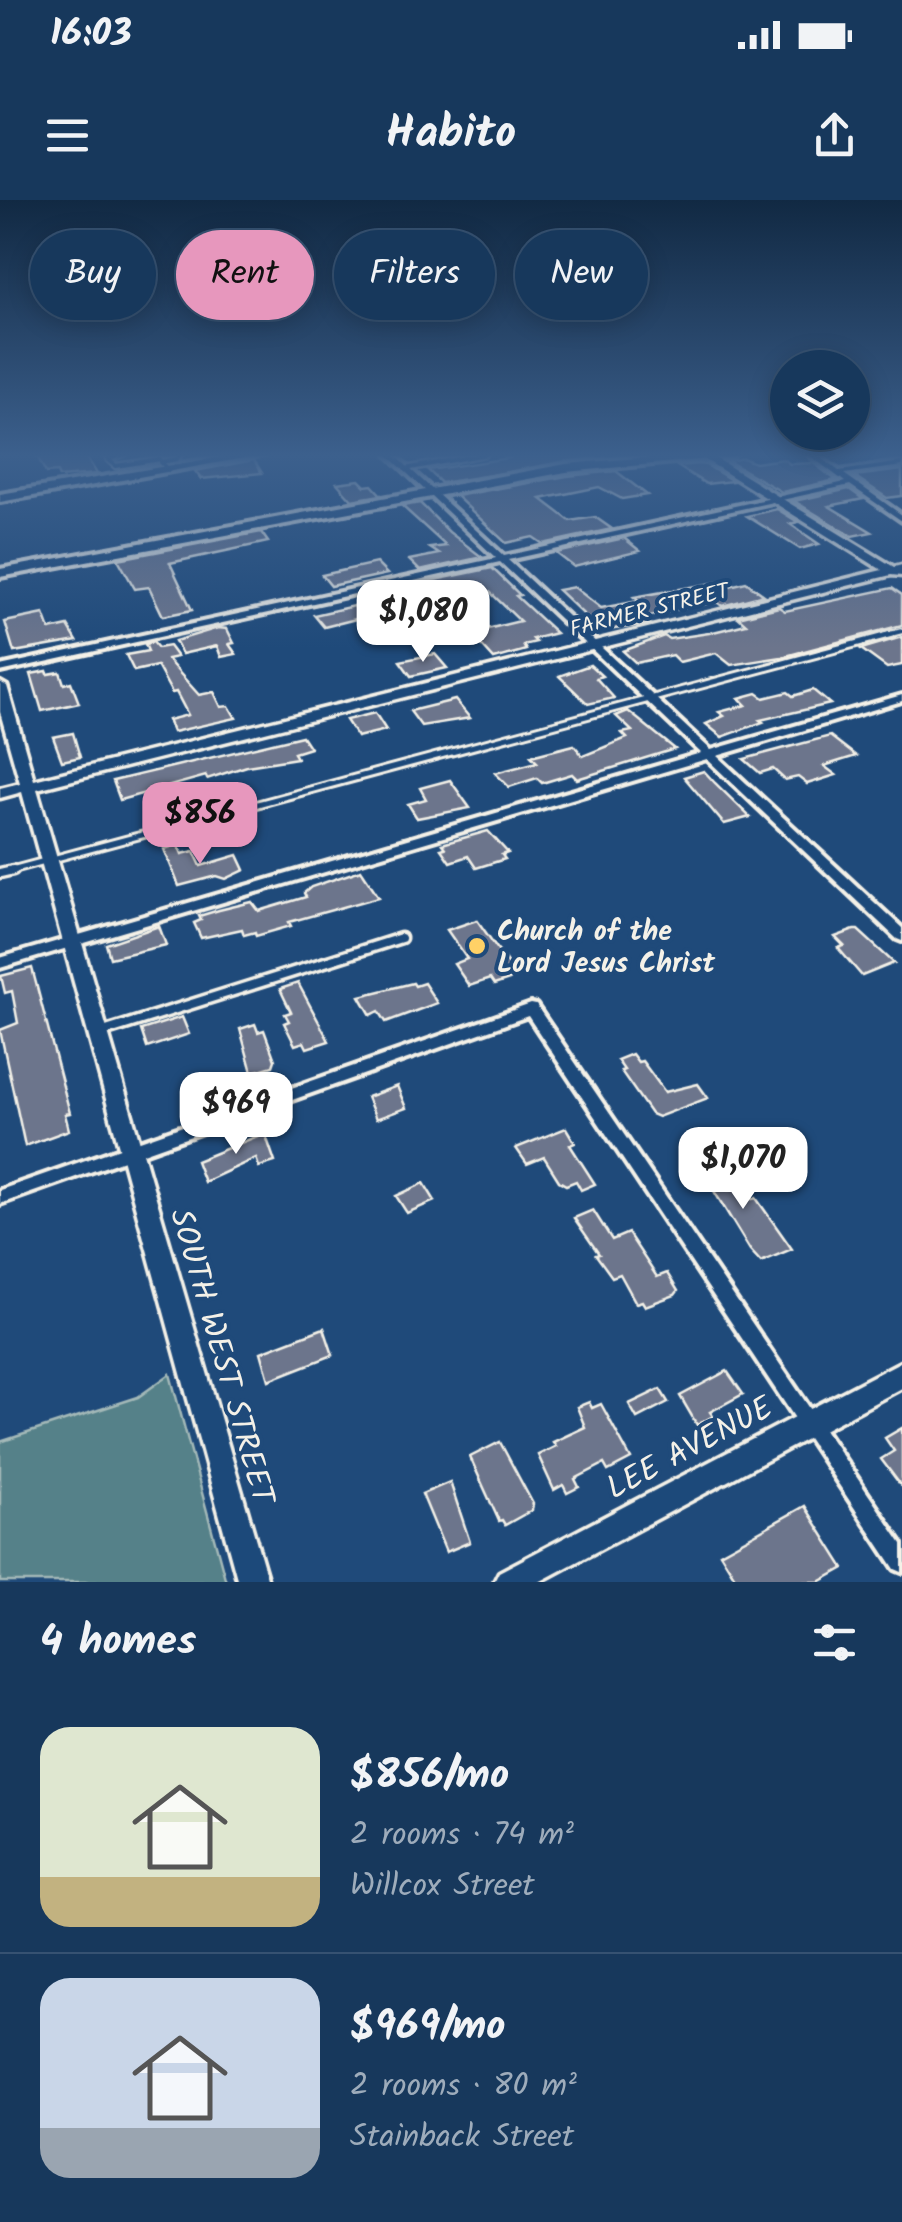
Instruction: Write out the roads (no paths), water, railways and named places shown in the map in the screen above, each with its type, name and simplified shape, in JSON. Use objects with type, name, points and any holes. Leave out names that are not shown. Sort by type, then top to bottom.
[{"type":"main road","points":[[0,574],[292,518]]},
{"type":"street","points":[[459,518],[902,936]]},
{"type":"street","points":[[0,669],[691,518]]},
{"type":"street","points":[[807,518],[899,572]]},
{"type":"street","name":"FARMER STREET","points":[[0,793],[899,572]]},
{"type":"street","name":"SOUTH WEST STREET","points":[[0,686],[253,1582]]},
{"type":"street","points":[[0,963],[902,698]]},
{"type":"street","points":[[0,1198],[531,1010],[902,1562]]},
{"type":"street","name":"LEE AVENUE","points":[[509,1582],[902,1374]]},
{"type":"lane","points":[[0,872],[902,631]]},
{"type":"lane","points":[[97,1034],[400,938]]},
{"type":"place","name":"Church of the Lord Jesus Christ","points":[[477,946]]}]
